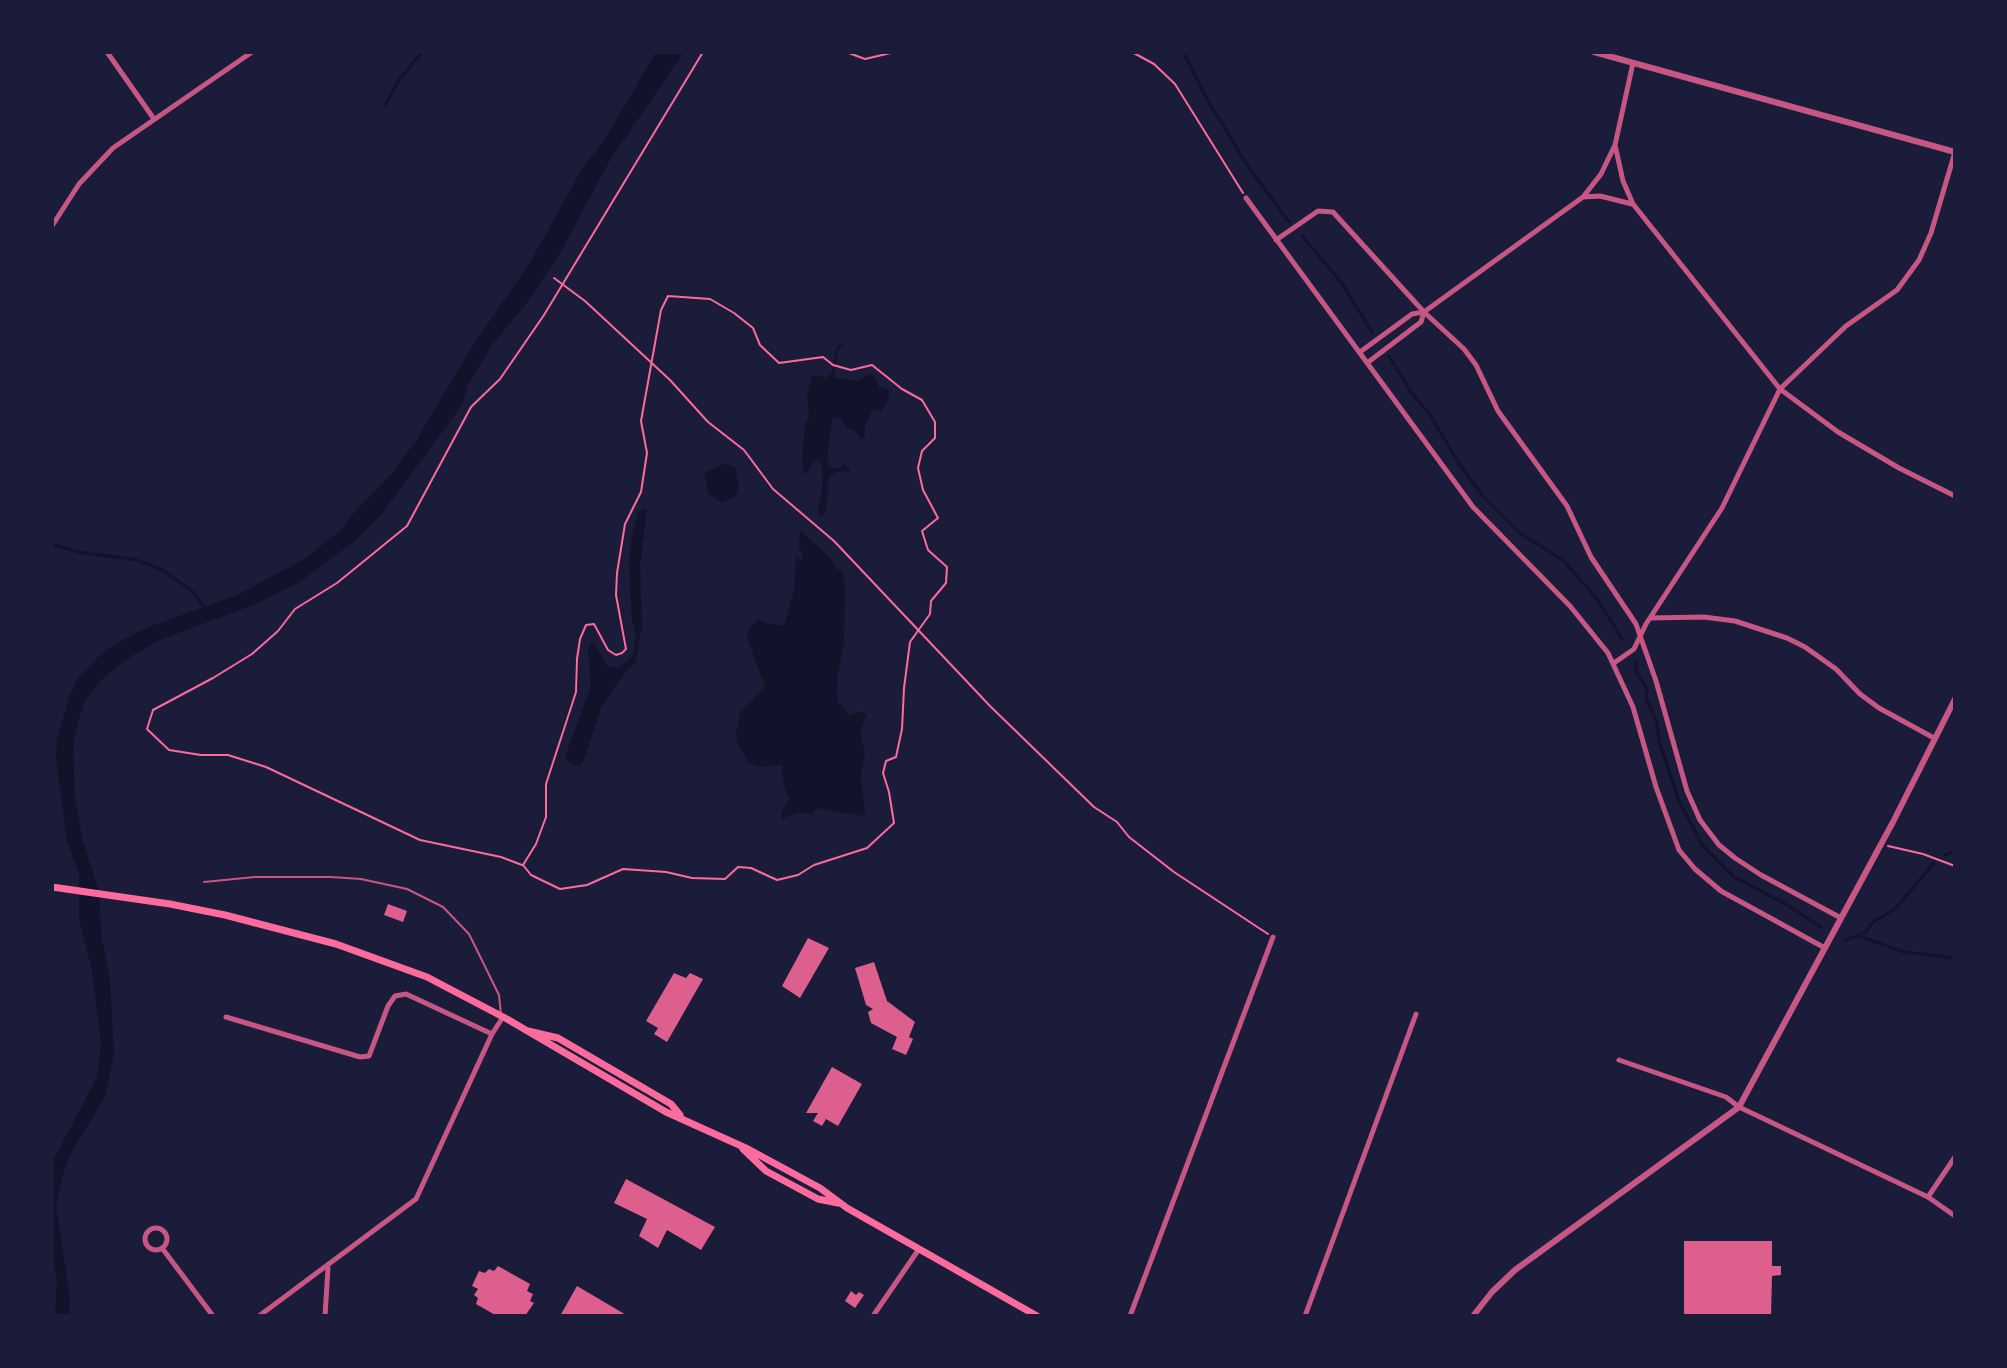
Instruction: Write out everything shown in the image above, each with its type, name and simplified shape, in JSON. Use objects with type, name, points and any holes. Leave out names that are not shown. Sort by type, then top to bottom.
[{"type":"main road","points":[[56,887],[225,915],[336,944],[427,977],[526,1031],[558,1038],[671,1104],[681,1116],[820,1188],[840,1203],[1037,1316]]},
{"type":"street","points":[[107,52],[154,119]]},
{"type":"street","points":[[52,226],[54,215],[113,148],[252,52]]},
{"type":"street","points":[[1594,52],[1955,152],[1931,233],[1919,260],[1897,290],[1846,326],[1780,389],[1722,508],[1650,618],[1642,638],[1634,649],[1614,663]]},
{"type":"street","points":[[1360,352],[1412,314],[1424,312],[1583,197],[1601,174],[1615,145],[1633,63]]},
{"type":"street","points":[[1615,145],[1623,181],[1633,204],[1780,389],[1838,432],[1955,496]]},
{"type":"street","points":[[1583,197],[1600,196],[1633,204]]},
{"type":"street","points":[[1246,198],[1473,507],[1597,637],[1614,663],[1633,707],[1656,787],[1679,850],[1695,869],[1721,891],[1825,948]]},
{"type":"street","points":[[1276,240],[1318,211],[1333,212],[1424,312],[1464,349],[1476,365],[1498,411],[1567,506],[1591,557],[1636,624],[1687,791],[1709,832],[1719,845],[1761,875],[1841,918]]},
{"type":"street","points":[[1367,363],[1421,322],[1424,312]]},
{"type":"street","points":[[1650,618],[1704,617],[1735,621],[1787,638],[1836,669],[1879,708],[1934,738]]},
{"type":"street","points":[[1473,1316],[1515,1270],[1739,1107],[1893,822],[1955,699]]},
{"type":"street","points":[[1130,1316],[1273,937]]},
{"type":"street","points":[[226,1017],[360,1057],[369,1056],[388,1006],[395,996],[406,994],[492,1034]]},
{"type":"street","points":[[1305,1316],[1416,1014]]},
{"type":"street","points":[[259,1316],[416,1199],[502,1016]]},
{"type":"street","points":[[1619,1060],[1726,1097],[1739,1107],[1928,1197],[1955,1216]]},
{"type":"street","points":[[1928,1197],[1955,1157]]},
{"type":"street","points":[[156,1228],[165,1233],[167,1239],[162,1248],[151,1248],[146,1243],[149,1230],[156,1228]]},
{"type":"street","points":[[162,1248],[213,1316]]},
{"type":"street","points":[[873,1316],[919,1249]]},
{"type":"street","points":[[325,1316],[328,1267]]},
{"type":"lane","points":[[204,882],[255,877],[346,878],[383,883],[419,895],[443,907],[469,934],[499,995],[502,1016]]},
{"type":"path","points":[[523,865],[536,844],[546,817],[546,784],[576,692],[577,659],[586,625],[594,624],[608,650],[616,655],[626,649],[616,595],[617,573],[625,524],[641,492],[647,453],[641,421],[661,310],[668,296],[710,299],[753,328],[760,345],[779,363],[823,357],[833,365],[851,370],[872,365],[902,389],[922,400],[935,422],[935,438],[922,451],[918,468],[923,490],[938,518],[922,531],[928,550],[947,567],[946,583],[931,601],[930,614],[910,642],[902,729],[896,757],[886,761],[883,773],[894,823],[867,848],[777,880],[751,868],[738,867],[725,879],[623,869],[587,885],[560,889],[531,875],[523,865],[501,857],[420,840],[266,767],[228,755],[169,750],[147,729],[153,710],[252,654],[278,631],[295,609],[337,583],[407,526],[471,407],[500,379],[563,285],[703,52]]},
{"type":"path","points":[[846,52],[865,59],[895,52]]},
{"type":"path","points":[[1132,52],[1154,64],[1175,84],[1246,198]]},
{"type":"path","points":[[554,278],[585,301],[691,401],[708,422],[744,450],[773,489],[834,541],[990,706],[1094,807],[1117,822],[1129,837],[1174,872],[1273,937]]},
{"type":"path","points":[[1891,848],[1911,851],[1955,866]]},
{"type":"shaded area","points":[[656,52],[684,52],[610,160],[557,259],[523,308],[492,345],[468,384],[454,416],[380,516],[355,541],[298,583],[256,604],[160,640],[133,655],[102,679],[84,703],[73,740],[75,796],[82,838],[99,891],[101,932],[110,980],[114,1054],[105,1097],[74,1147],[64,1170],[56,1205],[70,1316],[55,1316],[57,1280],[52,1257],[52,1163],[97,1077],[101,1045],[92,970],[79,920],[79,874],[67,841],[56,759],[57,740],[69,697],[78,678],[102,653],[126,638],[237,595],[306,558],[342,529],[394,471],[418,438],[472,347],[531,261],[582,169],[605,139]]},
{"type":"shaded area","points":[[839,345],[844,345],[838,351],[834,378],[857,381],[870,374],[879,387],[889,390],[888,400],[881,411],[871,413],[865,425],[864,439],[847,428],[841,419],[832,421],[827,457],[829,466],[838,469],[845,464],[851,471],[829,476],[826,510],[822,517],[817,513],[823,485],[822,465],[814,461],[805,475],[802,463],[805,423],[809,417],[807,394],[812,376],[819,375],[826,379],[832,373]]},
{"type":"shaded area","points":[[725,463],[735,467],[739,486],[736,496],[722,503],[709,494],[704,473]]},
{"type":"shaded area","points":[[647,508],[640,566],[642,624],[636,662],[601,708],[580,766],[571,764],[565,757],[591,686],[588,649],[593,641],[608,667],[619,668],[633,655],[636,636],[632,621],[629,562],[632,534],[639,511]]},
{"type":"shaded area","points":[[800,530],[843,572],[844,641],[837,679],[838,701],[849,716],[861,711],[866,715],[860,733],[865,753],[861,774],[865,816],[816,808],[812,815],[798,812],[782,819],[782,812],[790,799],[784,787],[782,765],[760,767],[749,763],[738,744],[736,734],[740,713],[765,687],[747,637],[749,629],[758,619],[784,626],[794,591],[796,556],[801,560],[803,555],[799,547]]},
{"type":"building","points":[[388,904],[407,911],[403,922],[384,915]]},
{"type":"building","points":[[808,938],[829,948],[800,998],[782,986]]},
{"type":"building","points":[[874,962],[887,1001],[915,1022],[909,1037],[913,1039],[906,1055],[892,1049],[897,1037],[871,1023],[868,1012],[873,1009],[866,1005],[855,968]]},
{"type":"building","points":[[674,973],[686,978],[690,973],[703,979],[667,1042],[654,1034],[658,1028],[646,1021]]},
{"type":"building","points":[[832,1067],[862,1084],[838,1126],[826,1119],[822,1126],[813,1121],[818,1113],[806,1113]]},
{"type":"building","points":[[626,1179],[715,1227],[701,1250],[667,1230],[658,1248],[639,1236],[647,1219],[614,1203]]},
{"type":"building","points":[[1684,1241],[1772,1241],[1772,1266],[1781,1266],[1781,1275],[1772,1276],[1771,1316],[1684,1316]]},
{"type":"building","points":[[498,1266],[530,1284],[527,1291],[533,1294],[530,1301],[534,1303],[525,1316],[497,1316],[476,1304],[478,1298],[474,1295],[478,1289],[472,1286],[479,1271],[494,1271]]},
{"type":"building","points":[[577,1286],[628,1316],[560,1316]]},
{"type":"building","points":[[851,1291],[864,1295],[855,1308],[845,1301]]},
{"type":"waterway","points":[[385,106],[399,80],[422,52]]},
{"type":"waterway","points":[[1183,52],[1247,165],[1289,222]]},
{"type":"waterway","points":[[1302,236],[1341,282],[1372,332]]},
{"type":"waterway","points":[[1389,356],[1482,495],[1521,534],[1563,560],[1597,599],[1623,640]]},
{"type":"waterway","points":[[52,544],[79,552],[137,560],[163,570],[193,592],[207,611]]},
{"type":"waterway","points":[[1635,662],[1636,671],[1647,689],[1646,698],[1657,723],[1659,741],[1679,801],[1703,846],[1734,877],[1821,927]]},
{"type":"waterway","points":[[577,664],[577,688]]},
{"type":"waterway","points":[[562,733],[572,702]]},
{"type":"waterway","points":[[1945,855],[1955,851]]},
{"type":"waterway","points":[[1845,940],[1865,933],[1873,922],[1895,909],[1934,863]]},
{"type":"waterway","points":[[1859,936],[1904,952],[1955,958]]}]
